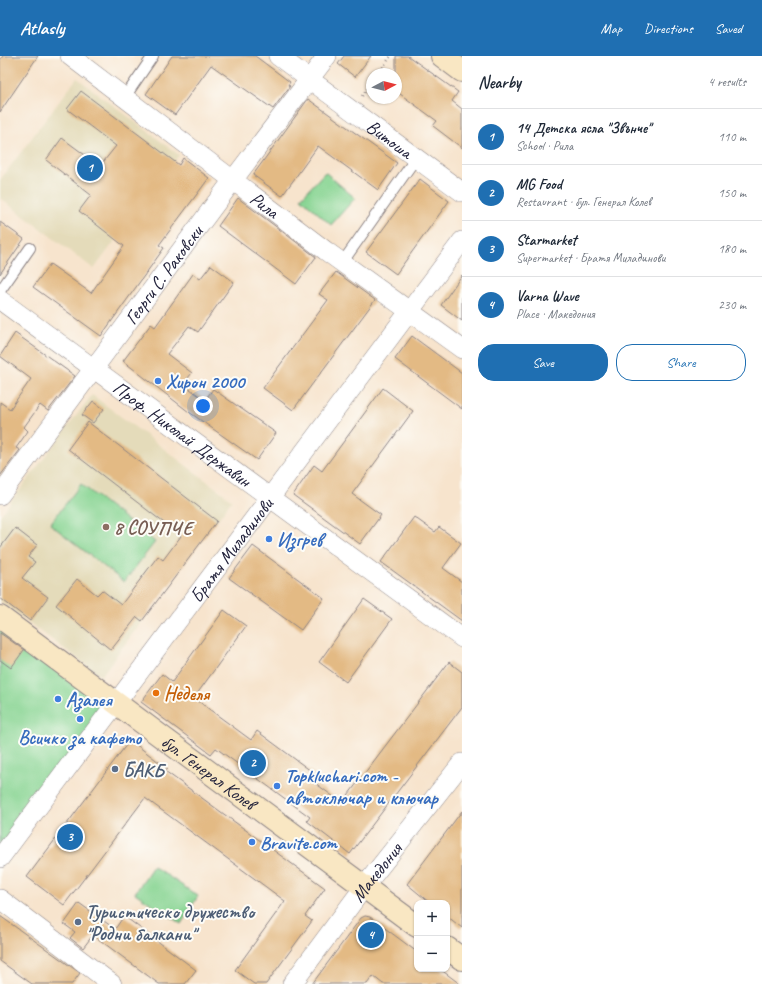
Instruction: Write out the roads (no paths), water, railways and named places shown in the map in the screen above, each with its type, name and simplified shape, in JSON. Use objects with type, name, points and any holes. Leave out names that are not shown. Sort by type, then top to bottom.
[{"type":"street","name":"Рила","points":[[70,56],[342,263],[462,349]]},
{"type":"street","name":"Витоша","points":[[278,56],[462,192]]},
{"type":"street","name":"Георги С. Раковски","points":[[0,495],[233,180],[327,56]]},
{"type":"street","points":[[442,56],[462,71]]},
{"type":"street","name":"Братя Миладинови","points":[[0,858],[462,241]]},
{"type":"street","name":"Проф. Николай Державин","points":[[0,300],[462,638]]},
{"type":"street","name":"бул. Генерал Колев","points":[[0,618],[414,924]]},
{"type":"street","name":"Македония","points":[[292,984],[364,887],[462,762]]},
{"type":"street","points":[[0,899],[112,984]]},
{"type":"street","points":[[450,950],[462,960]]},
{"type":"lane","points":[[125,97],[153,56]]},
{"type":"lane","points":[[342,263],[416,158]]},
{"type":"lane","points":[[0,290],[30,248]]},
{"type":"place","name":"14 Детска ясла \"Звънче\"","points":[[90,168]]},
{"type":"place","name":"Хирон 2000","points":[[158,381]]},
{"type":"place","name":"8 СОУПЧЕ","points":[[106,527]]},
{"type":"place","name":"Изгрев","points":[[269,539]]},
{"type":"place","name":"Неделя","points":[[156,693]]},
{"type":"place","name":"Азалея","points":[[58,699]]},
{"type":"place","name":"Всичко за кафето","points":[[80,719]]},
{"type":"place","name":"MG Food","points":[[253,763]]},
{"type":"place","name":"БАКБ","points":[[115,769]]},
{"type":"place","name":"Topkluchari.com - автоключар и ключар","points":[[277,786]]},
{"type":"place","name":"Starmarket","points":[[70,837]]},
{"type":"place","name":"Bravite.com","points":[[252,842]]},
{"type":"place","name":"Туристическо дружество \"Родни балкани\"","points":[[78,922]]},
{"type":"place","name":"Varna Wave","points":[[371,935]]}]
